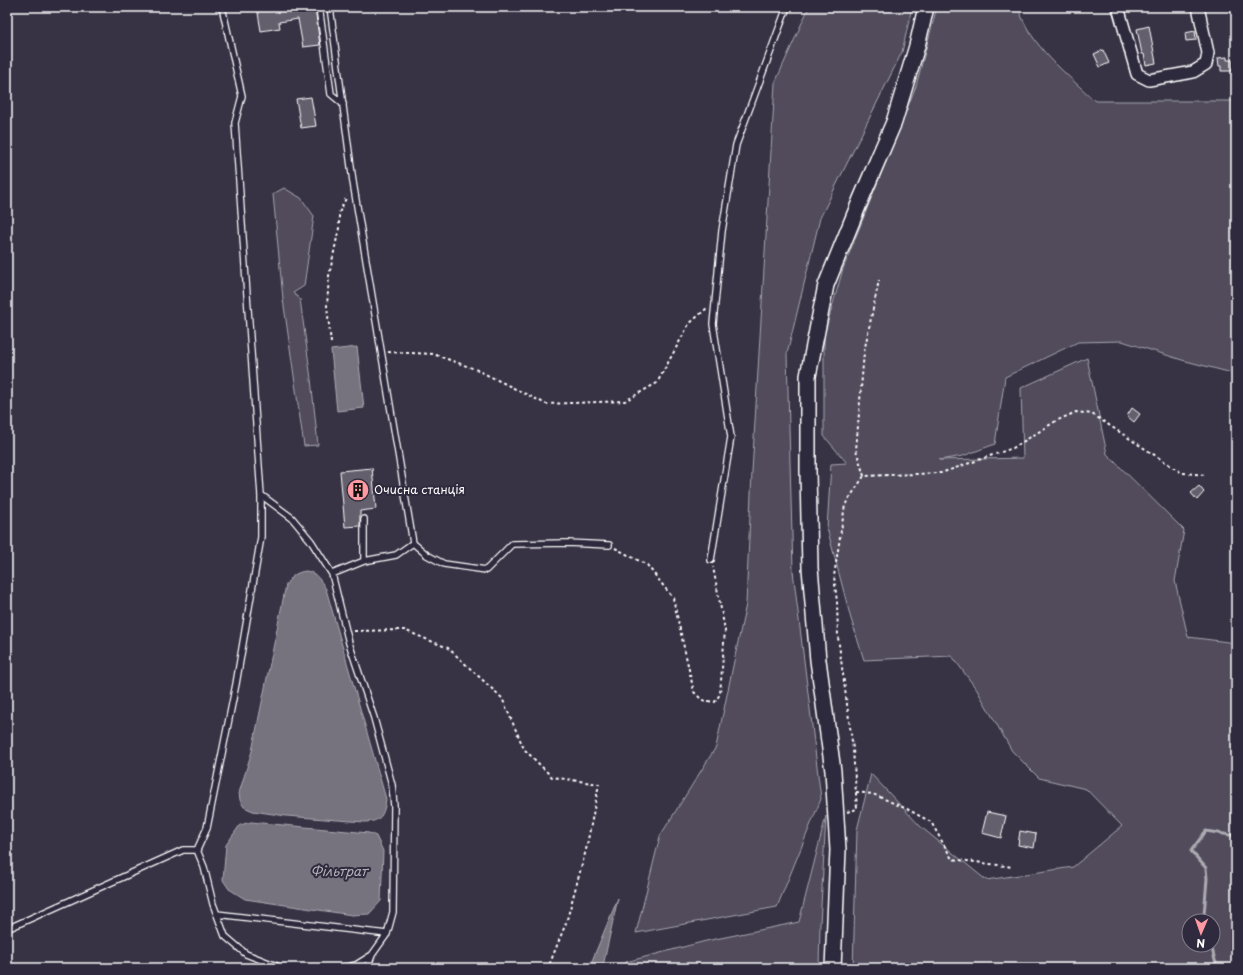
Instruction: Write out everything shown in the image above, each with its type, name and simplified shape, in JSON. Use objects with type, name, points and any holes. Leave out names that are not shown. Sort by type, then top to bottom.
[{"type":"main road","points":[[833,968],[838,850],[833,771],[818,660],[810,568],[808,376],[826,285],[894,122],[917,46],[926,7]]},
{"type":"street","points":[[1118,7],[1137,74],[1149,80],[1193,72],[1206,64],[1208,52],[1198,7]]},
{"type":"lane","points":[[222,7],[242,96],[235,123],[261,495],[261,537],[236,684],[207,828],[197,850],[204,867],[213,904],[225,936],[246,954],[282,968]]},
{"type":"lane","points":[[319,7],[331,94],[343,104]]},
{"type":"lane","points":[[330,7],[353,182],[413,543],[427,554],[444,564],[486,570],[512,544],[567,543],[609,545]]},
{"type":"lane","points":[[711,560],[731,437],[713,324],[722,231],[736,145],[787,7]]},
{"type":"lane","points":[[261,495],[292,518],[311,541],[332,574],[346,631],[374,718],[392,785],[394,806],[393,912],[387,934],[372,955],[367,968]]},
{"type":"lane","points":[[364,519],[364,561]]},
{"type":"lane","points":[[332,574],[364,561],[396,555],[413,543]]},
{"type":"lane","points":[[7,929],[183,850],[197,850]]},
{"type":"lane","points":[[217,914],[387,934]]},
{"type":"lane","points":[[343,968],[356,965],[372,955]]},
{"type":"path","points":[[331,342],[327,306],[329,276],[339,228],[339,213],[353,182]]},
{"type":"path","points":[[864,476],[856,450],[864,352],[879,280]]},
{"type":"path","points":[[381,351],[433,354],[475,369],[546,404],[625,401],[657,383],[689,324],[715,301]]},
{"type":"path","points":[[864,476],[941,473],[1013,448],[1056,421],[1076,412],[1092,414],[1182,472],[1206,475]]},
{"type":"path","points":[[836,814],[857,809],[853,749],[838,636],[837,602],[834,576],[845,505],[864,476]]},
{"type":"path","points":[[609,545],[647,565],[673,598],[694,692],[702,700],[715,702],[720,694],[725,630],[711,560]]},
{"type":"path","points":[[346,631],[404,630],[448,648],[502,698],[524,749],[552,777],[599,784],[586,850],[566,923],[548,968]]},
{"type":"path","points":[[856,792],[873,794],[907,809],[931,822],[952,859],[1013,868]]},
{"type":"shaded area","points":[[809,7],[912,7],[902,52],[820,218],[787,354],[793,571],[821,799],[777,907],[636,933],[660,836],[716,747],[746,604],[752,472],[775,83]]},
{"type":"shaded area","points":[[937,7],[1018,7],[1031,34],[1040,46],[1061,69],[1095,101],[1236,101],[1236,374],[1182,360],[1122,341],[1078,342],[1005,377],[995,444],[963,456],[939,460],[1023,458],[1021,388],[1087,358],[1107,454],[1184,530],[1175,581],[1188,637],[1236,643],[1236,968],[853,968],[857,830],[871,774],[921,827],[986,880],[1073,867],[1122,826],[1086,789],[1039,778],[1012,751],[977,690],[952,656],[864,660],[851,619],[827,528],[831,464],[847,463],[824,436],[824,335],[843,269],[916,86]]},
{"type":"shaded area","points":[[284,188],[301,198],[314,216],[304,286],[293,293],[300,299],[318,445],[304,446],[283,299],[273,194]]},
{"type":"shaded area","points":[[826,816],[819,968],[622,968],[626,962],[706,941],[799,922]]},
{"type":"water","points":[[357,347],[364,408],[337,411],[331,350]]},
{"type":"water","points":[[306,571],[316,575],[326,589],[386,799],[383,813],[374,821],[364,822],[286,816],[253,811],[244,807],[240,800],[239,793],[252,751],[286,585],[294,575]]},
{"type":"water","name":"Фільтрат","points":[[251,822],[369,833],[376,836],[383,851],[381,901],[369,914],[352,915],[245,899],[229,889],[223,880],[226,845],[240,825]]},
{"type":"water","points":[[618,898],[603,966],[601,968],[589,968]]},
{"type":"building","points":[[257,7],[315,7],[320,45],[303,47],[298,19],[279,22],[280,28],[261,31]]},
{"type":"building","points":[[1149,26],[1156,63],[1146,65],[1144,54],[1142,54],[1137,29]]},
{"type":"building","points":[[1195,31],[1196,40],[1186,41],[1185,33]]},
{"type":"building","points":[[1103,50],[1109,63],[1100,67],[1094,54]]},
{"type":"building","points":[[1227,57],[1227,60],[1233,60],[1233,71],[1221,71],[1218,58]]},
{"type":"building","points":[[311,97],[316,126],[301,128],[296,99]]},
{"type":"building","points":[[1132,408],[1140,414],[1134,422],[1127,416]]},
{"type":"building","name":"Очисна станція","points":[[372,468],[376,509],[360,511],[360,526],[345,527],[340,471]]},
{"type":"building","points":[[1199,486],[1204,492],[1197,500],[1191,493]]},
{"type":"building","points":[[987,812],[1006,816],[1001,838],[982,833]]},
{"type":"building","points":[[1020,831],[1036,834],[1034,848],[1018,845]]},
{"type":"waterway","points":[[1204,913],[1207,879],[1206,868],[1191,851],[1206,831],[1236,836]]},
{"type":"waterway","points":[[1213,953],[1217,968]]},
{"type":"place","name":"Очисна станція","points":[[358,490]]}]
